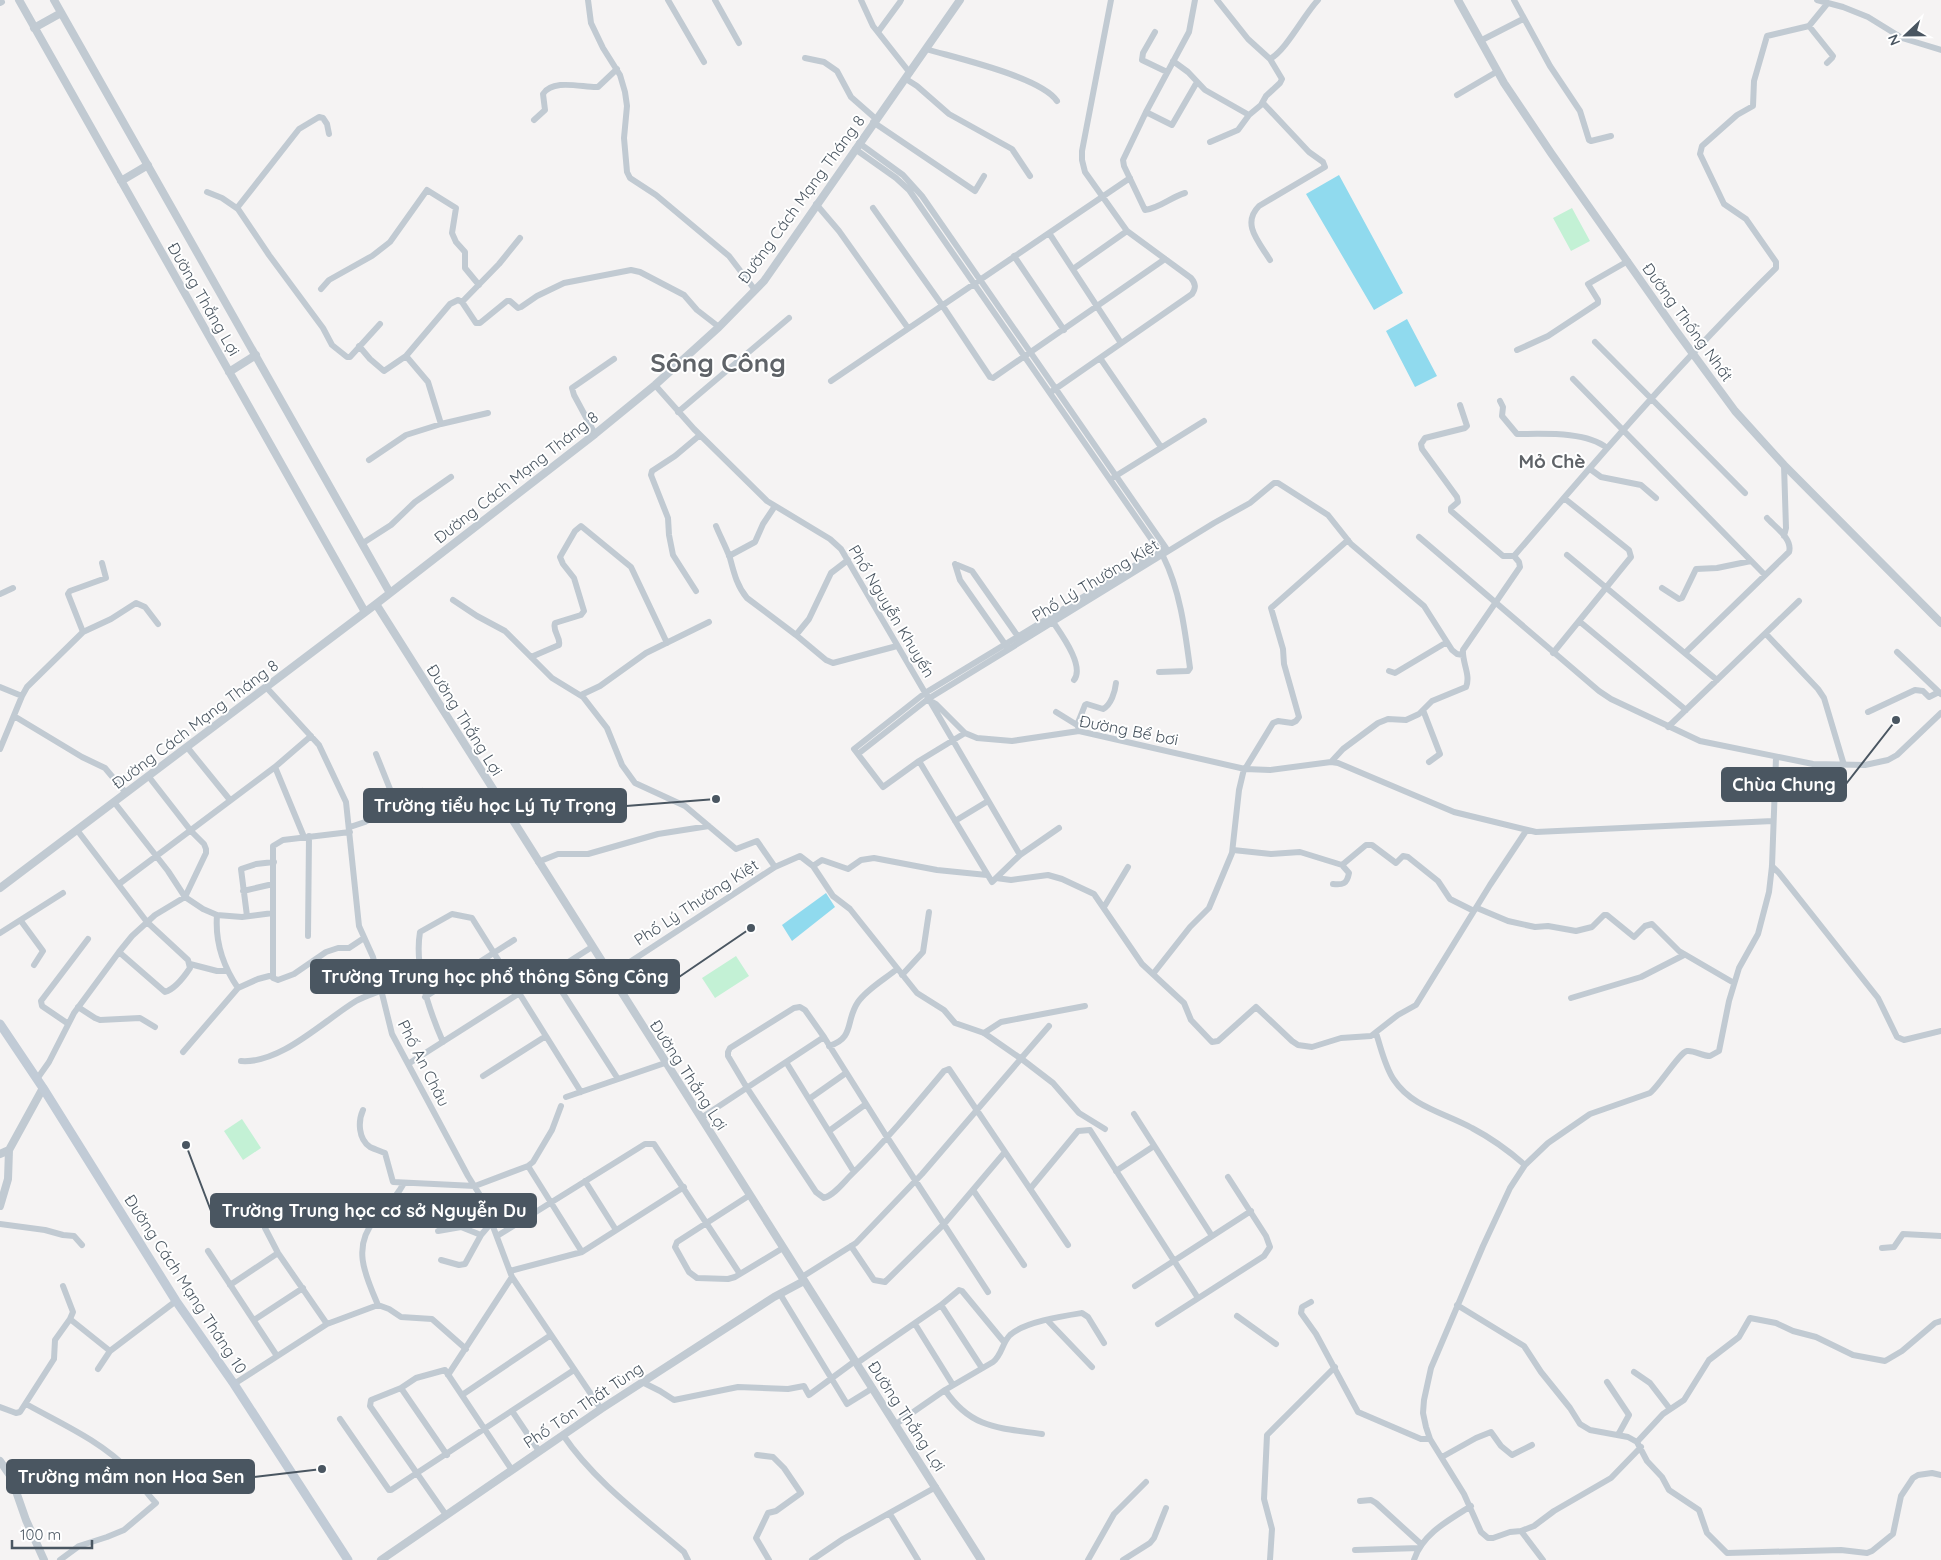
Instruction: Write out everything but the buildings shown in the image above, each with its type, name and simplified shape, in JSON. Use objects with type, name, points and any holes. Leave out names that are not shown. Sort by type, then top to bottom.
[{"type":"main road","name":"Đường Cách Mạng Tháng 10","points":[[0,1024],[43,1088],[176,1301],[234,1384],[348,1560]]},
{"type":"street","name":"Đường Thắng Lợi","points":[[19,0],[365,612]]},
{"type":"street","name":"Đường Thắng Lợi","points":[[54,0],[390,593]]},
{"type":"street","points":[[588,0],[591,23],[617,68],[627,99],[624,138],[627,172],[630,178],[656,195],[729,256],[755,290]]},
{"type":"street","points":[[668,0],[704,62]]},
{"type":"street","points":[[715,0],[739,43]]},
{"type":"street","points":[[861,0],[870,20],[908,76],[917,86],[949,114],[1012,149],[1030,176]]},
{"type":"street","points":[[878,32],[900,0]]},
{"type":"street","name":"Đường Cách Mạng Tháng 8","points":[[0,888],[376,604],[595,434],[655,386],[719,327],[764,281],[960,0]]},
{"type":"street","points":[[1054,391],[1192,294],[1196,285],[1191,278],[1127,231],[1086,172],[1082,160],[1082,151],[1111,0]]},
{"type":"street","points":[[1185,193],[1145,210],[1124,166],[1124,154],[1189,32],[1195,0]]},
{"type":"street","points":[[1210,142],[1234,133],[1282,80],[1270,58],[1248,39],[1217,0]]},
{"type":"street","points":[[1270,58],[1280,52],[1318,0]]},
{"type":"street","name":"Đường Thống Nhất","points":[[1458,0],[1498,72],[1551,153],[1692,354],[1735,411],[1784,465],[1941,623]]},
{"type":"street","points":[[1514,0],[1550,66],[1580,111],[1588,140],[1611,136]]},
{"type":"street","points":[[1817,0],[1868,17],[1902,38],[1941,50]]},
{"type":"street","points":[[1514,556],[1607,448],[1692,354],[1776,268],[1777,265],[1746,219],[1727,207],[1721,200],[1700,154],[1700,150],[1702,146],[1733,119],[1753,106],[1754,81],[1767,36],[1809,26],[1830,3]]},
{"type":"street","points":[[34,28],[61,13]]},
{"type":"street","points":[[1480,40],[1523,19]]},
{"type":"street","points":[[1809,26],[1832,56],[1827,63]]},
{"type":"street","points":[[1155,32],[1142,60],[1167,72]]},
{"type":"street","points":[[926,49],[1012,75],[1051,93],[1057,101]]},
{"type":"street","points":[[805,58],[824,62],[837,71],[851,97],[875,120],[975,191],[978,189],[984,176]]},
{"type":"street","points":[[1173,61],[1188,72],[1205,90],[1249,115]]},
{"type":"street","points":[[534,120],[545,110],[544,94],[546,90],[568,84],[598,87],[617,68]]},
{"type":"street","points":[[1457,95],[1498,72]]},
{"type":"street","points":[[1146,112],[1172,125],[1197,82]]},
{"type":"street","points":[[1263,103],[1309,152],[1323,162],[1325,167],[1259,206],[1253,212],[1250,219],[1252,229],[1270,260]]},
{"type":"street","points":[[237,208],[299,129],[318,117],[323,118],[327,124],[329,134]]},
{"type":"street","points":[[857,146],[909,190],[955,248],[1164,551],[1174,583],[1190,668],[1188,671],[1159,672]]},
{"type":"street","points":[[121,181],[148,165]]},
{"type":"street","points":[[831,380],[1130,178]]},
{"type":"street","points":[[321,289],[329,280],[372,256],[390,242],[427,190],[456,208],[452,233],[465,252],[466,268],[479,285]]},
{"type":"street","points":[[207,192],[222,198],[237,208],[269,256],[323,328],[332,344],[348,358],[380,324]]},
{"type":"street","points":[[816,204],[839,231],[908,328]]},
{"type":"street","points":[[873,208],[942,305],[990,377],[996,378],[1165,259]]},
{"type":"street","points":[[1073,269],[1127,231]]},
{"type":"street","points":[[1048,233],[1122,343]]},
{"type":"street","points":[[462,302],[520,238]]},
{"type":"street","points":[[1014,256],[1064,330]]},
{"type":"street","points":[[1517,350],[1548,336],[1598,303],[1588,284],[1628,261]]},
{"type":"street","points":[[359,346],[383,371],[406,356],[450,304],[458,300],[462,302],[476,323],[480,323],[508,301],[520,308],[537,296],[564,283],[636,270],[684,295],[697,310],[719,327]]},
{"type":"street","points":[[678,412],[789,318]]},
{"type":"street","points":[[1595,342],[1745,493]]},
{"type":"street","points":[[229,372],[256,355]]},
{"type":"street","points":[[406,356],[428,382],[441,424]]},
{"type":"street","points":[[1100,358],[1161,447]]},
{"type":"street","points":[[595,434],[572,388],[614,359]]},
{"type":"street","points":[[1573,379],[1764,575]]},
{"type":"street","name":"Phố Nguyễn Khuyến","points":[[655,386],[700,435],[767,501],[830,540],[841,549],[1020,855]]},
{"type":"street","points":[[1500,401],[1503,407],[1502,416],[1517,434],[1559,434],[1600,442],[1607,448]]},
{"type":"street","points":[[1460,405],[1467,426],[1425,438],[1421,444],[1422,449],[1457,497],[1458,502],[1450,508],[1451,512],[1503,556],[1514,556],[1520,562],[1520,567],[1465,646],[1463,655],[1468,679],[1466,687],[1432,701],[1419,714],[1406,720],[1388,719],[1372,726],[1343,749],[1332,762],[1454,812],[1526,831],[1545,833],[1773,821]]},
{"type":"street","points":[[369,460],[406,435],[441,424],[488,413]]},
{"type":"street","points":[[1114,478],[1204,421]]},
{"type":"street","points":[[696,592],[673,555],[668,518],[651,475],[652,471],[675,456],[700,435]]},
{"type":"street","points":[[1784,465],[1786,528],[1784,536]]},
{"type":"street","points":[[1590,469],[1602,477],[1642,485],[1656,498]]},
{"type":"street","points":[[363,543],[391,526],[415,502],[451,478]]},
{"type":"street","name":"Phố Lý Thường Kiệt","points":[[919,761],[883,787],[856,751],[926,696],[1164,551],[1250,503],[1274,483],[1278,483],[1328,515],[1348,540]]},
{"type":"street","points":[[1553,653],[1631,557],[1629,550],[1564,498]]},
{"type":"street","points":[[729,556],[755,542],[762,524],[775,506]]},
{"type":"street","points":[[1685,654],[1790,550],[1788,540],[1767,518]]},
{"type":"street","points":[[531,657],[559,645],[560,642],[554,628],[555,622],[581,616],[583,613],[576,583],[560,557],[575,531],[581,526],[631,567],[668,643]]},
{"type":"street","points":[[716,526],[729,556],[736,582],[747,598],[830,663],[897,646]]},
{"type":"street","points":[[1419,538],[1493,607],[1600,691],[1700,742],[1806,764],[1877,764],[1892,757],[1941,713]]},
{"type":"street","points":[[1153,974],[1190,927],[1209,908],[1233,850],[1239,790],[1244,769],[1273,723],[1278,720],[1292,723],[1298,717],[1284,664],[1283,649],[1271,608],[1348,540],[1371,562],[1424,606],[1454,652],[1463,655]]},
{"type":"street","name":"Phố Lý Thường Kiệt","points":[[1019,639],[1053,622],[1164,551]]},
{"type":"street","points":[[1567,555],[1717,680]]},
{"type":"street","points":[[796,635],[809,619],[831,573],[848,560]]},
{"type":"street","points":[[1662,588],[1679,599],[1682,598],[1696,570],[1751,561]]},
{"type":"street","points":[[83,632],[68,594],[70,591],[106,578],[102,563]]},
{"type":"street","points":[[1007,647],[960,580],[955,564],[972,571],[1019,639]]},
{"type":"street","points":[[0,594],[13,588]]},
{"type":"street","points":[[453,600],[505,631],[552,678],[581,695],[607,728],[622,765],[635,783],[679,802],[736,849],[757,841],[775,866]]},
{"type":"street","points":[[1668,727],[1799,601]]},
{"type":"street","points":[[0,749],[27,687],[83,632],[111,619],[136,603],[145,608],[158,624]]},
{"type":"street","name":"Đường Thắng Lợi","points":[[376,604],[981,1560]]},
{"type":"street","points":[[1579,621],[1686,710]]},
{"type":"street","points":[[581,695],[600,686],[636,659],[709,622]]},
{"type":"street","points":[[1053,622],[1073,655],[1077,673],[1074,680]]},
{"type":"street","points":[[1766,634],[1818,689],[1824,698],[1844,765]]},
{"type":"street","points":[[1389,671],[1395,673],[1447,642]]},
{"type":"street","points":[[1868,712],[1915,690],[1923,691],[1929,697],[1940,693],[1898,652]]},
{"type":"street","points":[[1056,712],[1078,728],[1084,707],[1087,704],[1104,709],[1107,708],[1114,693],[1116,683]]},
{"type":"street","points":[[0,687],[22,696]]},
{"type":"street","name":"Phố An Châu","points":[[266,687],[323,751],[343,793],[348,811],[358,919],[373,957],[388,1025],[486,1205],[511,1274],[601,1409]]},
{"type":"street","points":[[926,696],[965,733],[919,761],[992,882],[1020,855],[1059,828]]},
{"type":"street","points":[[1424,710],[1440,754],[1429,762]]},
{"type":"street","points":[[14,716],[82,757],[105,768],[126,793]]},
{"type":"street","name":"Đường Bể bơi","points":[[965,733],[977,738],[1012,742],[1078,728],[1244,769],[1270,770],[1332,762]]},
{"type":"street","points":[[119,884],[275,767],[311,736]]},
{"type":"street","points":[[187,746],[230,800]]},
{"type":"street","points":[[376,754],[396,804]]},
{"type":"street","points":[[1776,758],[1772,866],[1769,892],[1758,934],[1734,983],[1726,1010],[1718,1051],[1715,1054],[1705,1056],[1690,1051],[1682,1053],[1656,1089],[1650,1093],[1590,1114],[1548,1143],[1525,1165],[1510,1188],[1457,1305],[1431,1368],[1423,1413],[1426,1427],[1430,1439],[1470,1506],[1481,1532],[1488,1538],[1493,1538],[1510,1532],[1520,1532],[1534,1526],[1554,1511],[1606,1482],[1639,1444],[1648,1428],[1684,1400],[1709,1360],[1739,1337],[1750,1318],[1776,1323],[1793,1331],[1816,1337],[1853,1355],[1885,1361],[1902,1351],[1935,1323],[1941,1321]]},
{"type":"street","points":[[275,767],[307,837],[308,936]]},
{"type":"street","points":[[37,1079],[49,1062],[67,1023],[119,952],[147,922],[185,897],[206,853],[204,844],[191,831],[149,776]]},
{"type":"street","points":[[364,938],[349,948],[338,948],[326,952],[289,977],[278,980],[273,978],[273,846],[275,844],[350,829],[422,791]]},
{"type":"street","points":[[955,821],[988,801]]},
{"type":"street","points":[[114,802],[178,885],[185,897],[217,915],[247,916],[273,914]]},
{"type":"street","points":[[538,862],[558,854],[588,854],[658,834],[710,826]]},
{"type":"street","points":[[77,830],[147,922],[190,964],[217,971],[227,971]]},
{"type":"street","points":[[996,878],[1011,880],[1042,875],[1055,876],[1090,892],[1104,907],[1137,957],[1184,1003],[1191,1020],[1212,1042],[1215,1042],[1256,1007],[1292,1041],[1306,1047],[1325,1044],[1341,1038],[1371,1036],[1398,1015],[1416,1005],[1526,831]]},
{"type":"street","points":[[1342,865],[1370,844],[1396,863],[1403,856],[1408,857],[1438,881],[1450,899],[1508,921],[1535,927],[1548,926],[1576,932],[1592,927],[1604,915],[1634,936],[1645,926],[1652,924],[1684,955],[1734,983]]},
{"type":"street","points":[[1233,850],[1271,854],[1300,852],[1342,865],[1349,873],[1345,884],[1333,884]]},
{"type":"street","name":"Phố Lý Thường Kiệt","points":[[610,975],[775,866],[800,856],[814,866]]},
{"type":"street","points":[[987,875],[937,870],[874,858],[861,860],[848,869],[822,860],[814,866],[833,896],[850,909],[916,993],[944,1010],[955,1023],[984,1033],[1021,1059],[1053,1083],[1079,1114],[1106,1129]]},
{"type":"street","points":[[247,916],[242,867],[274,862]]},
{"type":"street","points":[[1772,866],[1878,998],[1897,1037],[1904,1040],[1941,1031]]},
{"type":"street","points":[[1104,907],[1128,867]]},
{"type":"street","points":[[243,891],[274,884]]},
{"type":"street","points":[[0,934],[63,893]]},
{"type":"street","points":[[829,1046],[839,1043],[845,1036],[858,1001],[920,956],[925,947],[929,912]]},
{"type":"street","points":[[443,1042],[425,997],[419,943],[420,932],[452,914],[472,918],[581,1092]]},
{"type":"street","points":[[217,915],[217,939],[227,971],[238,988]]},
{"type":"street","points":[[21,921],[43,951],[34,965]]},
{"type":"street","points":[[67,1023],[42,1006],[41,1001],[88,939]]},
{"type":"street","points":[[425,997],[514,940]]},
{"type":"street","points":[[408,1064],[592,947]]},
{"type":"street","points":[[119,952],[165,992],[178,983],[189,971],[190,964]]},
{"type":"street","points":[[1571,998],[1641,977],[1684,955]]},
{"type":"street","points":[[550,973],[618,1079]]},
{"type":"street","points":[[183,1052],[238,988],[273,975]]},
{"type":"street","points":[[241,1061],[260,1060],[278,1053],[355,1002],[380,991]]},
{"type":"street","points":[[984,1033],[1001,1022],[1085,1006]]},
{"type":"street","points":[[78,1007],[100,1020],[140,1018],[155,1027]]},
{"type":"street","points":[[988,1292],[915,1181],[887,1137],[866,1104],[846,1073],[824,1037],[805,1010],[800,1007],[794,1008],[730,1048],[728,1056],[747,1088],[819,1196],[824,1198],[832,1194],[854,1172],[887,1137],[944,1071],[949,1069],[1068,1245]]},
{"type":"street","points":[[803,1279],[852,1246],[915,1181],[1049,1026]]},
{"type":"street","points":[[1376,1033],[1389,1071],[1400,1087],[1424,1107],[1471,1127],[1507,1150],[1525,1165]]},
{"type":"street","points":[[483,1076],[546,1036]]},
{"type":"street","points":[[701,1118],[824,1037]]},
{"type":"street","points":[[786,1062],[854,1172]]},
{"type":"street","points":[[566,1097],[666,1063]]},
{"type":"street","points":[[809,1099],[846,1073]]},
{"type":"street","points":[[0,1206],[8,1179],[4,1151],[43,1088]]},
{"type":"street","points":[[829,1131],[866,1104]]},
{"type":"street","points":[[364,1110],[360,1122],[362,1137],[370,1147],[384,1153],[393,1182],[474,1186],[528,1166],[533,1162],[552,1130],[561,1106]]},
{"type":"street","points":[[1134,1114],[1212,1236]]},
{"type":"street","points":[[1030,1189],[1078,1131],[1090,1130],[1198,1298]]},
{"type":"street","points":[[497,1236],[645,1144],[652,1143],[684,1187],[740,1274]]},
{"type":"street","points":[[1116,1171],[1154,1146]]},
{"type":"street","points":[[852,1246],[874,1280],[885,1282],[944,1224],[1005,1152]]},
{"type":"street","points":[[528,1166],[582,1252]]},
{"type":"street","points":[[1158,1324],[1264,1256],[1270,1247],[1266,1236],[1251,1211],[1228,1177]]},
{"type":"street","points":[[585,1181],[616,1230]]},
{"type":"street","points":[[378,1305],[366,1278],[362,1260],[363,1245],[367,1231],[395,1199],[404,1183]]},
{"type":"street","points":[[448,1375],[466,1349],[511,1274],[582,1252],[684,1187]]},
{"type":"street","points":[[973,1190],[1024,1265]]},
{"type":"street","points":[[750,1195],[675,1245],[676,1251],[689,1272],[701,1279],[728,1279],[740,1274],[783,1248]]},
{"type":"street","points":[[1136,1286],[1251,1211]]},
{"type":"street","points":[[441,1260],[459,1265],[465,1264],[481,1235],[492,1222]]},
{"type":"street","points":[[0,1224],[74,1236],[82,1245]]},
{"type":"street","points":[[438,1230],[461,1227],[481,1235]]},
{"type":"street","points":[[265,1228],[278,1253],[327,1324]]},
{"type":"street","points":[[1882,1248],[1894,1247],[1903,1234],[1941,1236]]},
{"type":"street","points":[[208,1251],[277,1356]]},
{"type":"street","points":[[230,1285],[278,1253]]},
{"type":"street","name":"Phố Tôn Thất Tùng","points":[[381,1560],[601,1409],[803,1279]]},
{"type":"street","points":[[0,1407],[19,1413],[54,1360],[55,1340],[70,1319],[72,1308],[63,1286]]},
{"type":"street","points":[[254,1320],[303,1288]]},
{"type":"street","points":[[642,1382],[660,1390],[674,1400],[738,1387],[788,1389],[804,1386],[809,1395],[914,1324],[959,1290],[962,1291],[1004,1342]]},
{"type":"street","points":[[780,1294],[847,1404],[872,1388]]},
{"type":"street","points":[[98,1369],[110,1350],[176,1301]]},
{"type":"street","points":[[1311,1302],[1302,1307],[1301,1313],[1316,1334],[1358,1412],[1421,1439],[1430,1439]]},
{"type":"street","points":[[234,1384],[327,1324],[378,1305],[389,1308],[401,1317],[432,1319],[466,1349]]},
{"type":"street","points":[[941,1305],[982,1368]]},
{"type":"street","points":[[1457,1305],[1524,1346],[1580,1424],[1590,1430],[1628,1437],[1639,1444],[1648,1461],[1662,1477],[1669,1490],[1699,1510],[1707,1533],[1724,1551],[1731,1554],[1841,1550],[1866,1553],[1872,1551],[1893,1534],[1901,1496],[1913,1478],[1918,1475],[1932,1473],[1941,1475]]},
{"type":"street","points":[[896,1424],[945,1390],[996,1359],[1004,1342],[1017,1330],[1026,1326],[1086,1314],[1104,1343]]},
{"type":"street","points":[[1237,1316],[1276,1344]]},
{"type":"street","points":[[70,1319],[110,1350]]},
{"type":"street","points":[[1048,1321],[1092,1367]]},
{"type":"street","points":[[914,1324],[953,1385]]},
{"type":"street","points":[[462,1395],[551,1335]]},
{"type":"street","points":[[1270,1560],[1272,1529],[1264,1499],[1267,1435],[1334,1367]]},
{"type":"street","points":[[446,1515],[369,1404],[371,1400],[401,1388],[416,1378],[445,1370],[512,1470]]},
{"type":"street","points":[[340,1419],[389,1490],[394,1490],[574,1370]]},
{"type":"street","points":[[1634,1372],[1650,1383],[1670,1409]]},
{"type":"street","points":[[1607,1382],[1629,1415],[1618,1435]]},
{"type":"street","points":[[401,1388],[447,1455]]},
{"type":"street","points":[[945,1390],[960,1410],[985,1424],[1042,1434]]},
{"type":"street","points":[[26,1404],[89,1438],[110,1454],[131,1472],[156,1504],[124,1530],[79,1546],[60,1560]]},
{"type":"street","points":[[512,1411],[539,1451]]},
{"type":"street","points":[[1442,1457],[1491,1432],[1501,1446],[1512,1455],[1532,1445]]},
{"type":"street","points":[[563,1435],[579,1457],[614,1491],[684,1552],[688,1560]]},
{"type":"street","points":[[757,1455],[773,1456],[789,1474],[801,1493],[776,1511],[768,1513],[756,1535],[756,1542],[769,1560]]},
{"type":"street","points":[[0,1461],[11,1477],[33,1538],[44,1560]]},
{"type":"street","points":[[1088,1560],[1114,1514],[1146,1482]]},
{"type":"street","points":[[812,1560],[843,1539],[936,1487]]},
{"type":"street","points":[[1360,1501],[1372,1500],[1376,1503],[1420,1546]]},
{"type":"street","points":[[1414,1560],[1420,1546],[1441,1525],[1470,1506]]},
{"type":"street","points":[[1123,1560],[1150,1543],[1154,1538],[1166,1508]]},
{"type":"street","points":[[890,1514],[918,1560]]},
{"type":"street","points":[[1520,1532],[1543,1560]]},
{"type":"street","points":[[1355,1550],[1420,1546]]},
{"type":"green space","points":[[1572,208],[1590,241],[1571,251],[1553,218]]},
{"type":"green space","points":[[736,956],[749,976],[715,998],[702,978]]},
{"type":"green space","points":[[242,1119],[261,1148],[243,1160],[224,1131]]},
{"type":"water","points":[[1339,175],[1403,293],[1374,310],[1306,194]]},
{"type":"water","points":[[1407,319],[1437,376],[1415,387],[1386,331]]},
{"type":"water","points":[[826,893],[835,907],[792,941],[782,925]]},
{"type":"place","name":"Chùa Chung","points":[[1896,720]]},
{"type":"place","name":"Trường tiểu học Lý Tự Trọng","points":[[716,799]]},
{"type":"place","name":"Trường Trung học phổ thông Sông Công","points":[[751,928]]},
{"type":"place","name":"Trường Trung học cơ sở Nguyễn Du","points":[[186,1145]]},
{"type":"place","name":"Trường mầm non Hoa Sen","points":[[322,1469]]},
{"type":"district","name":"Sông Công","points":[[718,363]]},
{"type":"district","name":"Mỏ Chè","points":[[1552,461]]}]
